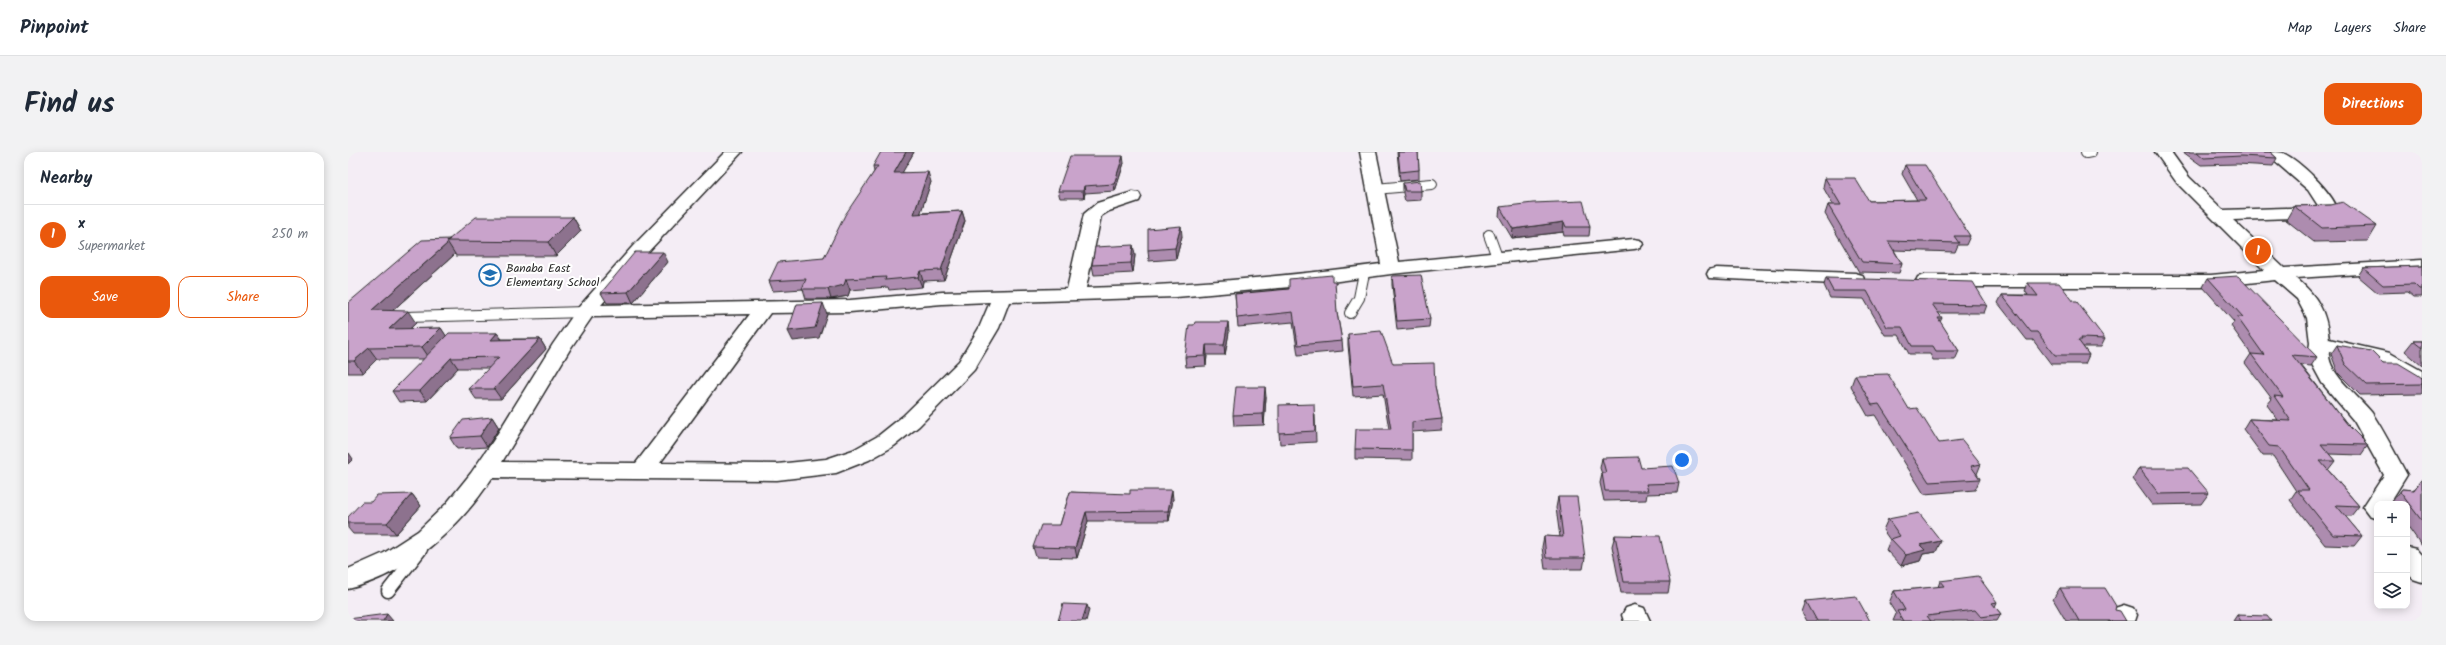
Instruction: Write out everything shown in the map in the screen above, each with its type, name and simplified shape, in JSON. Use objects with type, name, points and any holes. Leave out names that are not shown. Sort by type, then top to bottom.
[{"type":"street","points":[[349,580],[384,565],[414,548],[431,535],[451,514],[506,443],[555,356],[585,312],[734,152]]},
{"type":"street","points":[[1368,152],[1391,268]]},
{"type":"street","points":[[2163,152],[2183,180],[2279,274],[2305,296],[2318,318],[2320,343],[2318,357],[2332,383],[2363,417],[2396,475],[2379,501]]},
{"type":"street","points":[[2218,215],[2322,212],[2329,210],[2328,205],[2314,186],[2272,152]]},
{"type":"street","points":[[1076,293],[1093,214],[1103,207],[1133,197]]},
{"type":"street","points":[[585,312],[850,306],[942,298],[1002,295],[1196,289],[1364,273],[1391,268],[1634,244]]},
{"type":"street","points":[[1907,280],[2211,281],[2279,274],[2422,265]]},
{"type":"street","points":[[1716,274],[1875,279]]},
{"type":"street","points":[[486,470],[805,471],[828,467],[861,455],[886,441],[911,420],[967,365],[989,328],[1002,295]]},
{"type":"street","points":[[643,470],[764,308]]},
{"type":"street","points":[[2320,343],[2383,357],[2422,380]]},
{"type":"street","points":[[2410,559],[2422,572]]},
{"type":"lane","points":[[1375,189],[1432,184]]},
{"type":"lane","points":[[1489,235],[1497,257]]},
{"type":"lane","points":[[1350,313],[1361,293],[1364,273]]},
{"type":"lane","points":[[406,317],[585,312]]},
{"type":"lane","points":[[388,591],[431,535]]},
{"type":"building","points":[[881,152],[906,152],[894,173],[928,172],[914,214],[962,211],[941,270],[920,271],[918,277],[885,280],[886,277],[846,279],[844,285],[828,289],[802,289],[806,279],[769,281],[778,262],[824,258],[845,215],[878,166],[873,166]]},
{"type":"building","points":[[1398,152],[1418,152],[1419,170],[1400,172]]},
{"type":"building","points":[[2197,152],[2270,152],[2277,158],[2241,156],[2204,158]]},
{"type":"building","points":[[1070,156],[1123,156],[1114,184],[1084,186],[1083,191],[1058,191]]},
{"type":"building","points":[[1905,165],[1925,165],[1970,236],[1954,236],[1959,243],[1888,241],[1902,264],[1862,262],[1828,205],[1841,205],[1825,178],[1855,178],[1869,201],[1926,200]]},
{"type":"building","points":[[1420,181],[1421,191],[1405,191],[1403,183]]},
{"type":"building","points":[[1583,201],[1590,227],[1566,227],[1564,222],[1513,229],[1500,207],[1533,203]]},
{"type":"building","points":[[2343,202],[2377,226],[2322,228],[2294,206],[2331,205]]},
{"type":"building","points":[[476,217],[573,217],[548,242],[447,241]]},
{"type":"building","points":[[1181,226],[1175,248],[1148,250],[1148,229]]},
{"type":"building","points":[[450,239],[447,241],[448,243],[372,310],[408,311],[389,329],[441,328],[422,347],[369,348],[354,361],[348,361],[348,303],[422,240]]},
{"type":"building","points":[[1133,245],[1131,263],[1092,265],[1095,247]]},
{"type":"building","points":[[635,252],[663,252],[628,292],[601,293]]},
{"type":"building","points":[[2422,266],[2422,289],[2419,289],[2414,284],[2383,285],[2363,268]]},
{"type":"building","points":[[1332,275],[1332,281],[1335,281],[1337,313],[1342,341],[1298,345],[1293,312],[1237,318],[1235,294],[1289,289],[1289,279]]},
{"type":"building","points":[[1421,275],[1430,319],[1397,321],[1392,276]]},
{"type":"building","points":[[2238,276],[2317,357],[2292,355],[2348,425],[2368,445],[2321,444],[2335,461],[2320,461],[2359,506],[2336,505],[2362,536],[2333,535],[2297,490],[2309,490],[2279,447],[2269,446],[2249,419],[2291,421],[2274,396],[2283,397],[2251,354],[2264,355],[2237,317],[2243,317],[2208,278]]},
{"type":"building","points":[[1826,278],[1973,282],[1987,305],[1932,304],[1942,318],[1938,318],[1959,351],[1936,351],[1933,346],[1912,346],[1902,327],[1887,327],[1867,291],[1833,291]]},
{"type":"building","points":[[2028,283],[2059,283],[2074,302],[2077,302],[2105,339],[2081,338],[2082,340],[2078,340],[2089,355],[2055,355],[2037,332],[2031,332],[2002,295],[2038,296]]},
{"type":"building","points":[[823,303],[815,328],[788,331],[797,304]]},
{"type":"building","points":[[1195,322],[1228,322],[1224,345],[1206,345],[1205,356],[1185,357],[1189,325],[1194,325]]},
{"type":"building","points":[[1381,331],[1393,364],[1434,363],[1435,386],[1442,419],[1412,422],[1412,450],[1355,449],[1356,429],[1391,429],[1383,384],[1353,386],[1348,334]]},
{"type":"building","points":[[449,333],[497,333],[491,340],[540,339],[494,389],[469,389],[499,357],[451,358],[420,391],[392,391]]},
{"type":"building","points":[[2413,341],[2422,341],[2422,348]]},
{"type":"building","points":[[2337,345],[2371,351],[2383,363],[2398,363],[2422,378],[2422,384],[2367,385],[2345,364]]},
{"type":"building","points":[[1888,374],[1909,409],[1917,408],[1939,443],[1962,440],[1981,464],[1971,466],[1980,479],[1929,482],[1879,404],[1872,405],[1855,375]]},
{"type":"building","points":[[1236,387],[1265,387],[1263,414],[1233,415]]},
{"type":"building","points":[[1314,404],[1315,431],[1279,433],[1279,405]]},
{"type":"building","points":[[492,417],[480,436],[450,438],[463,420]]},
{"type":"building","points":[[1638,457],[1641,468],[1673,466],[1679,483],[1646,484],[1648,491],[1605,491],[1602,473],[1606,473],[1602,458]]},
{"type":"building","points":[[2139,468],[2188,468],[2209,493],[2159,494]]},
{"type":"building","points":[[2422,479],[2422,521],[2410,505],[2410,501],[2407,501],[2400,492],[2402,489],[2414,490]]},
{"type":"building","points":[[1130,490],[1172,490],[1168,511],[1086,512],[1075,548],[1033,547],[1041,525],[1060,525],[1070,492],[1130,494]]},
{"type":"building","points":[[412,494],[387,523],[348,523],[348,517],[362,502],[371,502],[377,495]]},
{"type":"building","points":[[1558,497],[1577,497],[1585,558],[1546,558],[1544,536],[1563,537]]},
{"type":"building","points":[[1919,513],[1941,541],[1920,545],[1925,550],[1906,555],[1891,539],[1900,536],[1888,519]]},
{"type":"building","points":[[1615,535],[1660,536],[1670,582],[1624,582]]},
{"type":"building","points":[[1978,576],[1997,602],[1992,603],[2001,614],[1981,617],[1975,610],[1927,616],[1931,621],[1903,621],[1897,611],[1905,610],[1894,591],[1944,586],[1940,581]]},
{"type":"building","points":[[2060,588],[2105,588],[2116,606],[2115,610],[2120,611],[2126,621],[2079,621]]},
{"type":"building","points":[[1856,596],[1870,621],[1817,621],[1806,601]]},
{"type":"building","points":[[1063,604],[1087,605],[1082,621],[1058,621]]},
{"type":"building","points":[[387,614],[383,621],[348,621],[348,619]]},
{"type":"building","points":[[2237,615],[2267,616],[2271,621],[2241,621]]},
{"type":"place","name":"x","points":[[2258,251]]},
{"type":"place","name":"Banaba East Elementary School","points":[[490,275]]}]
